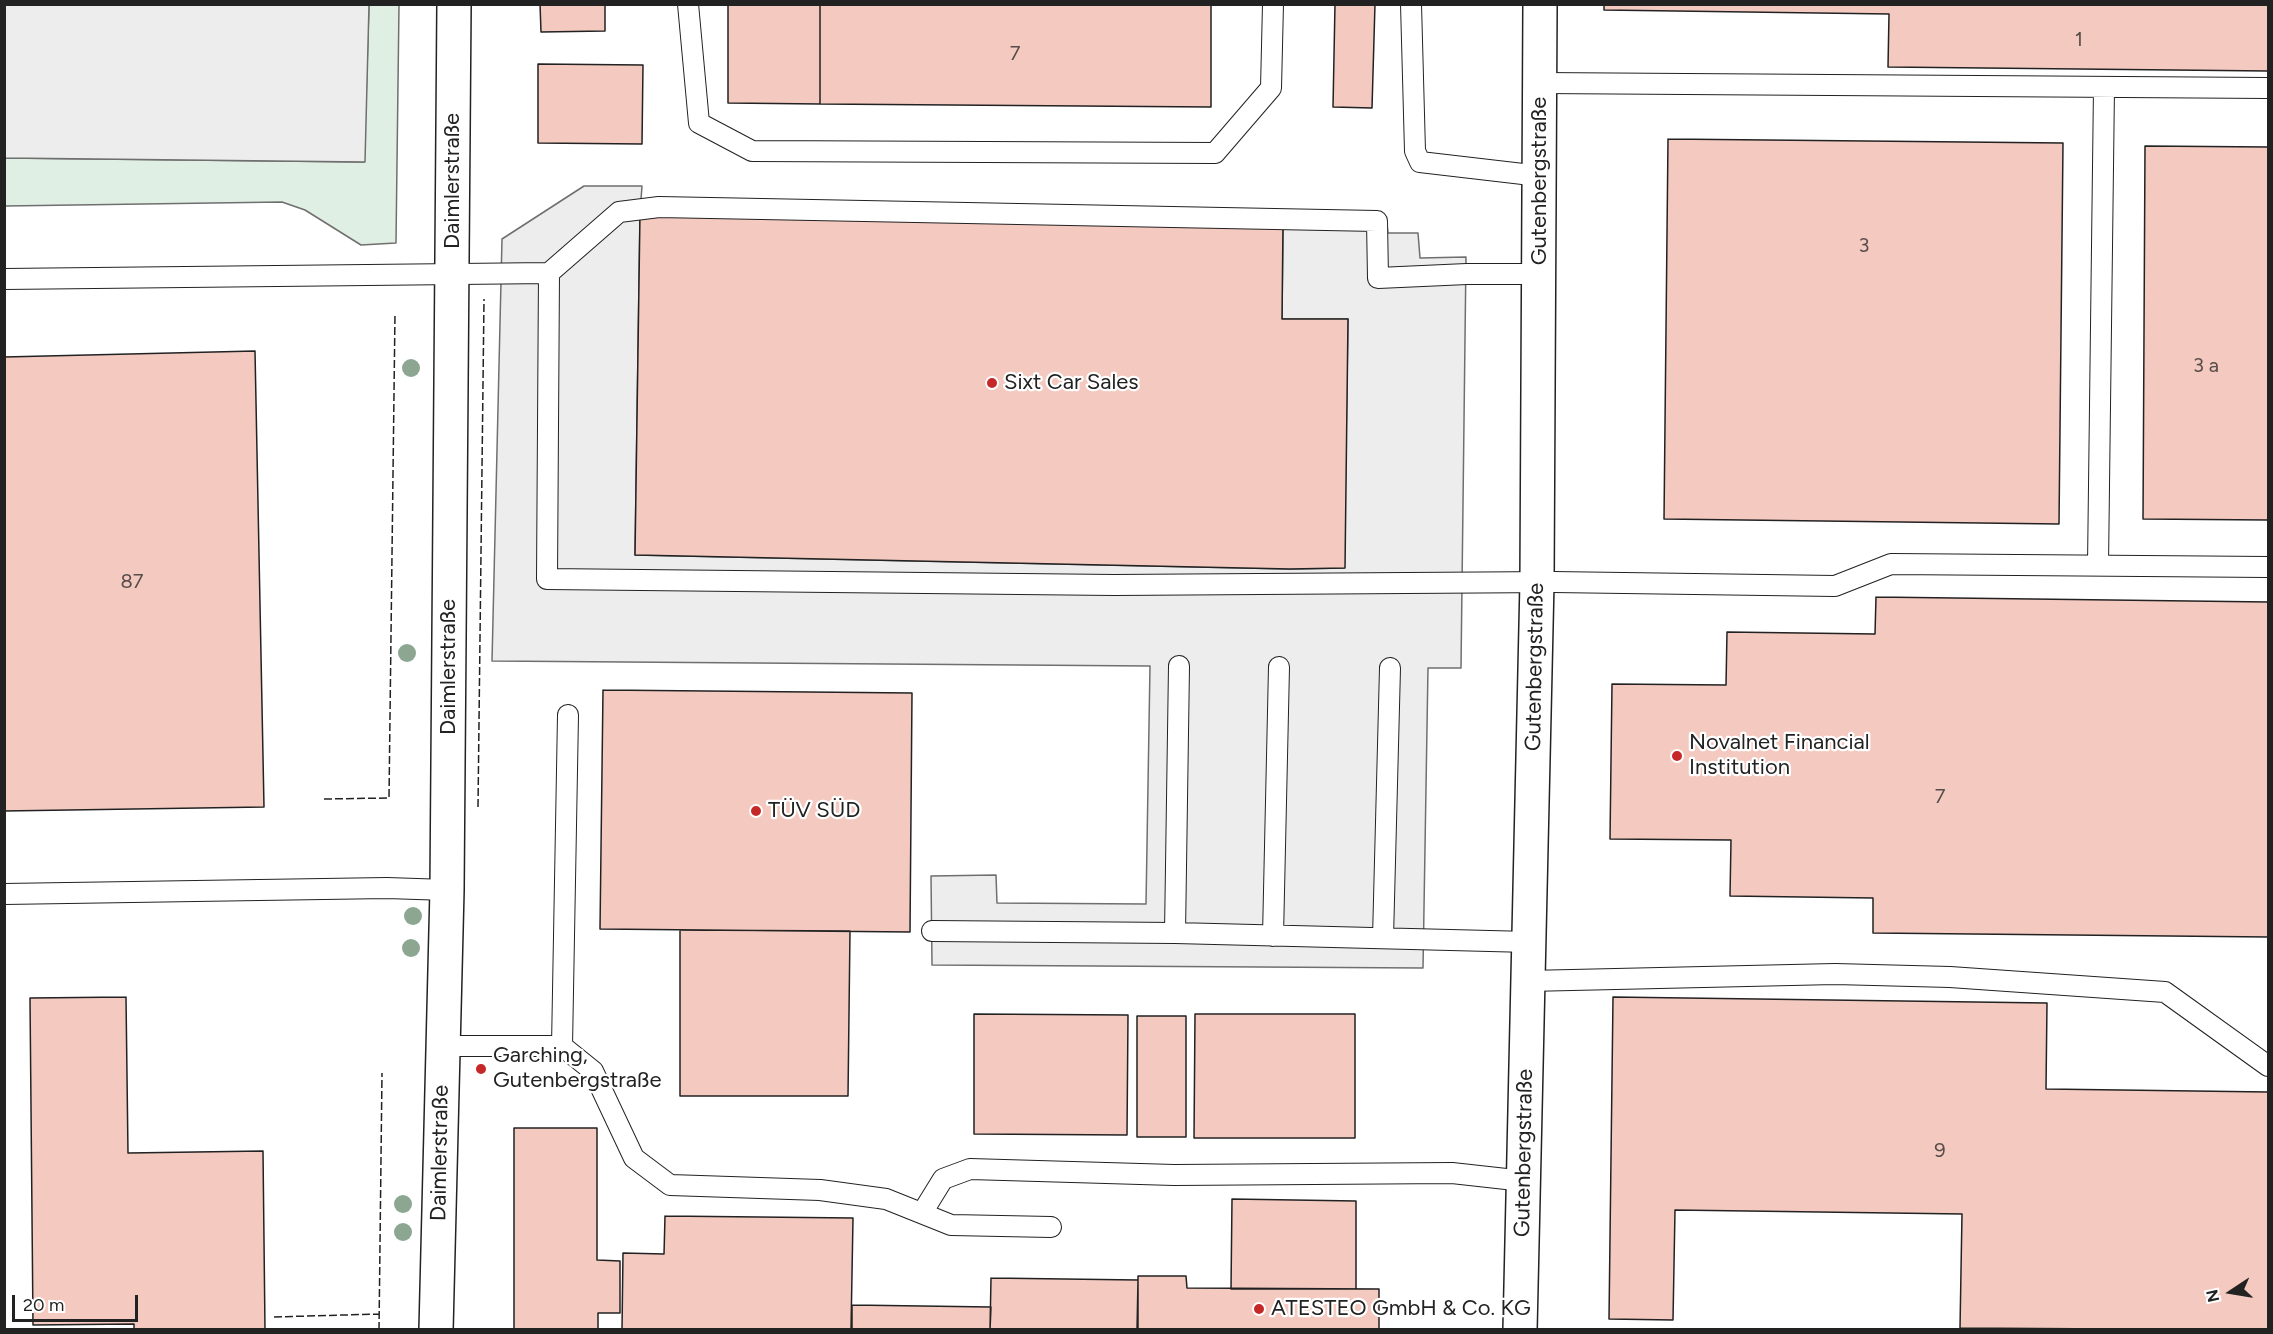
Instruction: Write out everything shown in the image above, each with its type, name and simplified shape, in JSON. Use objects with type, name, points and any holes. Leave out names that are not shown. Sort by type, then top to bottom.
[{"type":"street","name":"Daimlerstraße","points":[[436,1329],[447,890],[454,4]]},
{"type":"street","name":"Gutenbergstraße","points":[[1520,1329],[1537,582],[1540,4]]},
{"type":"lane","points":[[688,4],[699,123],[752,151],[1192,153],[1215,153],[1271,88],[1273,4]]},
{"type":"lane","points":[[1411,4],[1415,151],[1420,162],[1540,176]]},
{"type":"lane","points":[[1540,83],[2268,88]]},
{"type":"lane","points":[[2098,566],[2104,87]]},
{"type":"lane","points":[[4,279],[549,273],[620,212],[659,207],[1377,221],[1378,278],[1539,274]]},
{"type":"lane","points":[[549,273],[547,579],[1114,585],[1537,582],[1835,586],[1891,564],[2268,567]]},
{"type":"lane","points":[[1175,933],[1179,666]]},
{"type":"lane","points":[[1274,936],[1280,667]]},
{"type":"lane","points":[[1383,938],[1390,668]]},
{"type":"lane","points":[[562,1046],[568,715]]},
{"type":"lane","points":[[4,894],[387,888],[447,890]]},
{"type":"lane","points":[[932,931],[1175,933],[1529,942]]},
{"type":"lane","points":[[1528,981],[1835,974],[1950,977],[2165,992],[2268,1066]]},
{"type":"lane","points":[[443,1046],[562,1046],[593,1071],[634,1158],[670,1185],[820,1190],[886,1198],[951,1225],[1051,1227]]},
{"type":"lane","points":[[922,1213],[943,1179],[970,1169],[1174,1175],[1452,1173],[1524,1181]]},
{"type":"green space","points":[[369,5],[399,5],[396,243],[361,245],[305,210],[282,202],[5,206],[4,158],[364,162]]},
{"type":"shaded area","points":[[5,4],[369,5],[365,162],[5,158]]},
{"type":"shaded area","points":[[584,186],[642,186],[635,555],[1290,569],[1344,568],[1348,319],[1282,319],[1283,225],[1387,225],[1388,233],[1418,233],[1420,258],[1466,257],[1461,668],[1428,668],[1423,968],[932,965],[931,876],[996,875],[997,903],[1146,904],[1150,666],[492,661],[502,239]]},
{"type":"building","points":[[540,4],[605,4],[605,31],[541,32]]},
{"type":"building","points":[[728,4],[820,4],[820,104],[728,103]]},
{"type":"building","points":[[820,4],[1211,4],[1211,107],[820,104]]},
{"type":"building","points":[[1335,4],[1375,4],[1372,108],[1333,107]]},
{"type":"building","points":[[1604,4],[2268,4],[2268,71],[1888,67],[1889,14],[1604,10]]},
{"type":"building","points":[[538,64],[643,65],[642,144],[538,143]]},
{"type":"building","points":[[1668,139],[2063,143],[2059,524],[1664,519]]},
{"type":"building","points":[[2145,146],[2268,147],[2268,520],[2143,519]]},
{"type":"building","name":"Sixt Car Sales","points":[[640,213],[1283,225],[1282,319],[1348,319],[1345,568],[1290,569],[635,555]]},
{"type":"building","points":[[255,351],[264,807],[4,811],[4,357]]},
{"type":"building","points":[[1876,597],[2268,602],[2268,937],[1873,933],[1873,898],[1730,896],[1731,840],[1610,839],[1612,684],[1726,685],[1727,632],[1875,634]]},
{"type":"building","name":"TÜV SÜD","points":[[603,690],[912,693],[910,932],[600,929]]},
{"type":"building","points":[[680,930],[850,931],[848,1096],[680,1096]]},
{"type":"building","points":[[126,997],[128,1153],[263,1151],[265,1330],[134,1330],[134,1324],[33,1325],[30,998]]},
{"type":"building","points":[[1613,997],[2047,1003],[2046,1089],[2268,1092],[2268,1330],[1960,1328],[1962,1214],[1675,1210],[1673,1320],[1609,1319]]},
{"type":"building","points":[[974,1014],[1128,1015],[1127,1135],[974,1134]]},
{"type":"building","points":[[1195,1014],[1355,1014],[1355,1138],[1194,1138]]},
{"type":"building","points":[[1137,1016],[1186,1016],[1186,1137],[1137,1137]]},
{"type":"building","points":[[514,1128],[597,1128],[597,1260],[620,1261],[620,1313],[598,1313],[598,1330],[514,1330]]},
{"type":"building","points":[[1232,1199],[1356,1201],[1356,1289],[1231,1289]]},
{"type":"building","points":[[665,1216],[853,1218],[851,1330],[622,1330],[623,1253],[664,1254]]},
{"type":"building","name":"ATESTEO GmbH & Co. KG","points":[[1138,1276],[1186,1276],[1187,1288],[1379,1289],[1379,1330],[1138,1330]]},
{"type":"building","points":[[991,1278],[1138,1280],[1137,1330],[990,1330]]},
{"type":"building","points":[[852,1305],[991,1307],[990,1330],[852,1330]]},
{"type":"fence","points":[[478,807],[484,299]]},
{"type":"fence","points":[[324,799],[389,798],[395,313]]},
{"type":"fence","points":[[379,1330],[382,1073]]},
{"type":"fence","points":[[274,1317],[379,1314]]},
{"type":"place","name":"Sixt Car Sales","points":[[992,383]]},
{"type":"place","name":"Novalnet Financial Institution","points":[[1677,756]]},
{"type":"place","name":"TÜV SÜD","points":[[756,811]]},
{"type":"place","name":"Garching, Gutenbergstraße","points":[[481,1069]]},
{"type":"place","name":"ATESTEO GmbH & Co. KG","points":[[1259,1309]]}]
